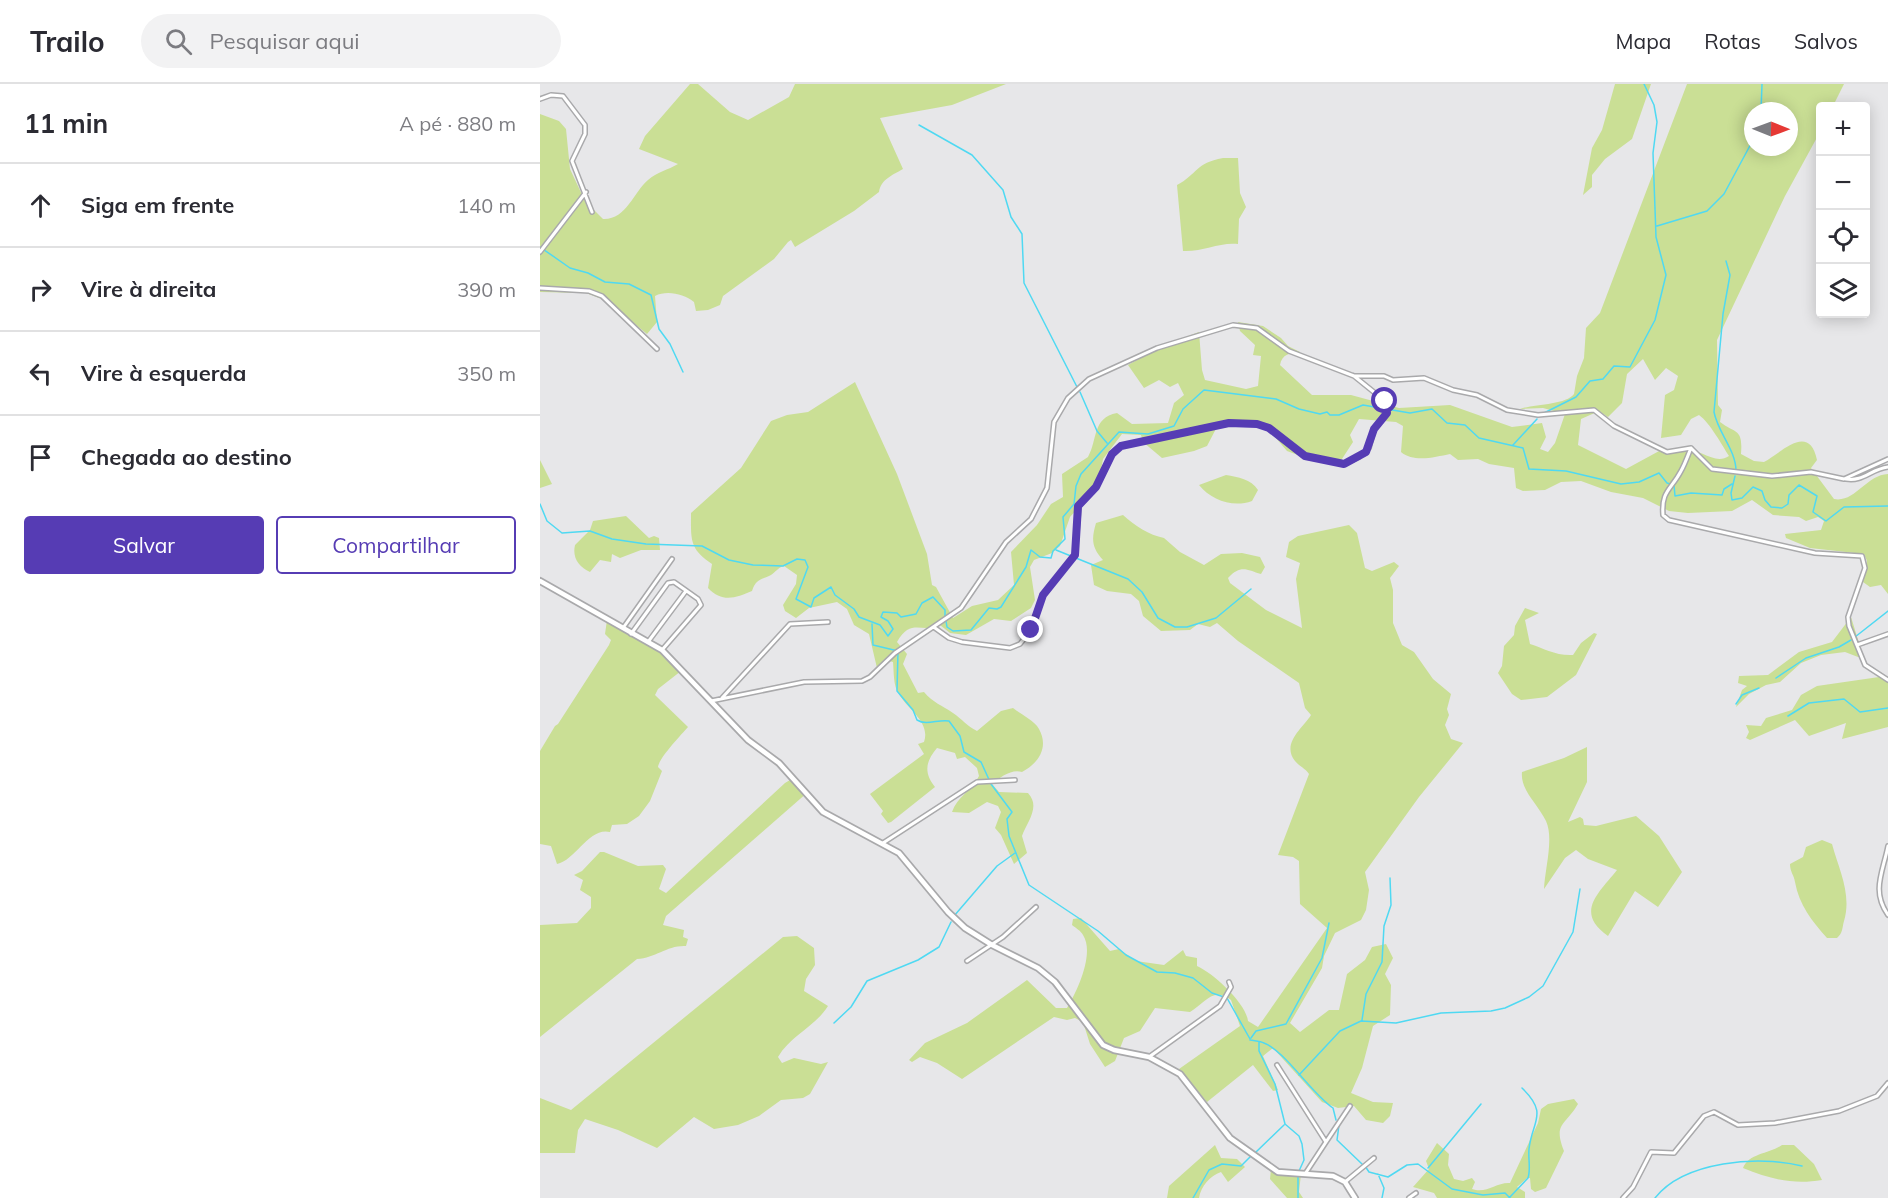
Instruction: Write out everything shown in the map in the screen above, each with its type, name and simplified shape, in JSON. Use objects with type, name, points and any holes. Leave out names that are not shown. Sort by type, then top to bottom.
[{"type":"street","points":[[540,99],[551,95],[563,96],[583,120],[585,134],[572,161],[592,212]]},
{"type":"street","points":[[540,252],[586,192]]},
{"type":"street","points":[[540,288],[589,291],[602,296],[657,349]]},
{"type":"street","points":[[711,701],[804,682],[862,681],[870,677],[895,653],[935,628],[965,604],[1006,542],[1035,514],[1047,488],[1052,431],[1057,414],[1068,398],[1089,380],[1157,348],[1233,325],[1257,328],[1289,351],[1354,376],[1385,401],[1387,406],[1385,418],[1374,429],[1369,448],[1359,457],[1344,464],[1305,456],[1269,428],[1257,424],[1229,423],[1126,443],[1112,454],[1096,487],[1078,506],[1075,555],[1043,595],[1031,630],[1020,644],[1003,648],[962,642],[949,638],[935,628]]},
{"type":"street","points":[[1354,376],[1384,376],[1393,380],[1424,378],[1453,390],[1477,395],[1507,410],[1538,416],[1594,410],[1614,426],[1666,452],[1690,448]]},
{"type":"street","points":[[1690,448],[1712,469],[1772,476],[1814,473],[1859,480],[1876,469],[1888,467]]},
{"type":"street","points":[[1690,448],[1681,473],[1668,487],[1662,504],[1663,515],[1669,520],[1815,553],[1862,556],[1865,568],[1848,619],[1865,664],[1888,681]]},
{"type":"street","points":[[1844,479],[1888,459]]},
{"type":"street","points":[[622,629],[672,559]]},
{"type":"street","points":[[540,581],[662,650],[748,740],[779,763],[823,812],[842,825],[883,843],[906,860],[956,920],[992,945],[1038,968],[1055,982],[1099,1040],[1109,1048],[1149,1057],[1180,1074],[1230,1138],[1278,1172],[1334,1176],[1345,1182],[1355,1198]]},
{"type":"street","points":[[631,634],[669,582],[698,599],[701,605],[662,650]]},
{"type":"street","points":[[648,642],[686,591]]},
{"type":"street","points":[[722,698],[790,624],[828,622]]},
{"type":"street","points":[[1857,645],[1888,634]]},
{"type":"street","points":[[883,843],[903,832],[949,798],[977,782],[1015,780]]},
{"type":"street","points":[[1888,846],[1877,889],[1880,903],[1888,915]]},
{"type":"street","points":[[967,961],[992,945],[1036,907]]},
{"type":"street","points":[[1149,1057],[1214,1012],[1231,987],[1229,982]]},
{"type":"street","points":[[1277,1065],[1326,1142]]},
{"type":"street","points":[[1623,1198],[1633,1187],[1651,1152],[1674,1153],[1704,1116],[1714,1112],[1741,1125],[1775,1123],[1839,1111],[1877,1096],[1888,1083]]},
{"type":"street","points":[[1305,1174],[1350,1106]]},
{"type":"street","points":[[1345,1182],[1374,1158]]},
{"type":"street","points":[[1408,1198],[1416,1193]]},
{"type":"green space","points":[[690,84],[698,84],[730,112],[748,120],[789,97],[795,84],[1006,84],[952,105],[880,118],[903,169],[888,178],[882,184],[879,192],[854,211],[795,247],[791,240],[788,242],[774,259],[723,296],[720,305],[708,310],[696,311],[694,302],[690,299],[670,293],[660,294],[655,296],[657,322],[647,334],[607,301],[586,293],[540,292],[540,114],[559,121],[566,129],[570,169],[585,201],[603,219],[611,218],[623,211],[648,180],[678,164],[639,149],[645,136]]},
{"type":"green space","points":[[1615,84],[1651,84],[1632,139],[1605,159],[1592,175],[1592,187],[1583,195],[1592,148],[1602,130]]},
{"type":"green space","points":[[1687,84],[1844,84],[1835,102],[1816,102],[1816,139],[1785,196],[1717,340],[1718,405],[1722,410],[1720,422],[1737,433],[1741,440],[1741,454],[1754,461],[1764,462],[1794,443],[1808,443],[1817,460],[1811,468],[1834,499],[1848,497],[1873,479],[1888,474],[1888,594],[1881,585],[1870,587],[1863,582],[1867,561],[1864,554],[1810,548],[1786,538],[1785,534],[1821,530],[1824,521],[1818,517],[1806,521],[1799,517],[1773,515],[1752,500],[1732,511],[1688,513],[1669,511],[1643,498],[1611,492],[1581,481],[1561,482],[1545,490],[1523,491],[1516,488],[1514,468],[1489,464],[1478,459],[1458,460],[1450,454],[1425,458],[1406,455],[1401,452],[1403,426],[1396,422],[1359,419],[1350,435],[1353,442],[1340,462],[1303,457],[1287,451],[1265,425],[1219,423],[1207,446],[1162,458],[1143,442],[1141,435],[1122,434],[1103,459],[1098,486],[1070,517],[1060,546],[1052,553],[1034,560],[1030,567],[1035,600],[1031,608],[1011,621],[994,619],[966,635],[950,633],[940,625],[912,628],[902,634],[897,642],[907,654],[903,664],[918,693],[924,692],[973,729],[977,731],[1001,711],[1013,708],[1039,729],[1043,742],[1041,754],[1033,764],[1022,772],[1018,771],[1003,776],[992,784],[999,792],[1028,793],[1032,798],[1032,815],[1022,836],[1027,853],[1014,864],[1001,835],[995,828],[1001,812],[998,806],[987,802],[969,813],[952,812],[957,802],[979,776],[977,768],[965,757],[957,759],[955,753],[937,748],[927,768],[935,787],[891,822],[888,823],[881,814],[883,811],[870,794],[924,754],[918,744],[924,742],[924,728],[897,691],[893,662],[889,661],[880,670],[877,668],[869,634],[854,625],[847,609],[837,602],[809,608],[796,618],[785,611],[783,605],[796,584],[797,575],[784,566],[757,582],[752,591],[729,598],[719,596],[708,588],[712,564],[704,559],[693,543],[691,513],[741,468],[771,421],[787,415],[808,412],[855,382],[897,474],[927,554],[932,585],[936,587],[953,618],[972,606],[998,600],[1014,585],[1011,552],[1037,525],[1051,504],[1063,497],[1062,474],[1088,457],[1099,424],[1103,419],[1117,413],[1132,424],[1168,423],[1174,403],[1184,395],[1178,383],[1170,387],[1159,380],[1144,388],[1128,365],[1164,345],[1199,332],[1205,380],[1246,389],[1258,386],[1261,356],[1253,355],[1255,345],[1240,331],[1238,322],[1263,326],[1281,338],[1288,346],[1300,352],[1285,356],[1280,365],[1312,395],[1351,395],[1399,408],[1450,405],[1512,427],[1542,423],[1546,437],[1540,449],[1548,452],[1555,443],[1565,414],[1543,408],[1520,409],[1557,402],[1570,398],[1574,394],[1577,376],[1584,358],[1586,328],[1600,313]],"holes":[[[1643,359],[1655,380],[1666,368],[1678,376],[1674,390],[1665,395],[1661,438],[1681,435],[1691,419],[1699,415],[1729,456],[1722,459],[1685,449],[1665,453],[1661,450],[1626,469],[1578,445],[1581,419],[1599,411],[1608,417],[1622,403],[1627,374]]]},
{"type":"green space","points":[[1223,158],[1238,158],[1240,193],[1246,207],[1239,219],[1238,244],[1183,251],[1177,185],[1207,163]]},
{"type":"green space","points":[[540,460],[552,484],[540,488]]},
{"type":"green space","points":[[1226,475],[1244,479],[1255,486],[1258,490],[1252,501],[1237,504],[1223,501],[1210,495],[1199,485]]},
{"type":"green space","points":[[1123,515],[1132,523],[1153,535],[1164,538],[1180,552],[1204,565],[1221,554],[1242,553],[1260,557],[1265,567],[1261,574],[1240,570],[1228,578],[1230,583],[1266,610],[1302,628],[1296,579],[1300,563],[1286,557],[1289,542],[1298,536],[1349,525],[1357,533],[1365,568],[1372,571],[1394,562],[1399,566],[1390,578],[1393,590],[1393,623],[1402,645],[1414,652],[1433,679],[1451,694],[1447,709],[1449,715],[1445,725],[1451,739],[1463,743],[1419,797],[1365,872],[1369,890],[1366,910],[1361,920],[1335,933],[1324,956],[1322,968],[1290,1023],[1300,1032],[1329,1010],[1339,1010],[1347,974],[1365,960],[1372,947],[1386,944],[1393,958],[1385,974],[1391,985],[1390,1015],[1373,1026],[1362,1068],[1351,1093],[1373,1102],[1393,1103],[1390,1116],[1383,1123],[1366,1120],[1354,1106],[1338,1108],[1322,1102],[1273,1048],[1263,1056],[1278,1090],[1273,1091],[1253,1065],[1207,1102],[1179,1069],[1240,1026],[1231,1000],[1219,995],[1209,998],[1190,1012],[1155,1008],[1140,1031],[1124,1038],[1115,1061],[1105,1067],[1090,1044],[1083,1022],[1075,1018],[1067,1020],[1054,1017],[962,1079],[937,1063],[920,1057],[912,1062],[909,1060],[925,1043],[967,1023],[1027,980],[1056,1008],[1067,1008],[1080,983],[1087,952],[1083,935],[1072,925],[1073,919],[1081,918],[1110,951],[1119,949],[1136,961],[1164,965],[1183,950],[1186,956],[1197,958],[1197,966],[1228,989],[1246,1014],[1248,1021],[1258,1027],[1327,928],[1300,904],[1299,861],[1293,857],[1278,855],[1309,774],[1295,761],[1290,748],[1295,736],[1311,715],[1305,708],[1299,683],[1238,641],[1217,623],[1210,627],[1198,624],[1190,630],[1161,631],[1143,616],[1139,601],[1131,594],[1107,591],[1094,585],[1091,565],[1103,560],[1093,543],[1096,523]]},
{"type":"green space","points":[[626,516],[649,538],[654,536],[659,538],[660,550],[641,550],[620,558],[612,554],[611,562],[600,560],[590,572],[583,568],[577,562],[575,545],[590,530],[593,521]]},
{"type":"green space","points":[[1525,608],[1539,613],[1525,620],[1530,644],[1561,654],[1573,655],[1581,643],[1594,633],[1597,634],[1576,675],[1547,697],[1521,700],[1512,694],[1498,673],[1502,666],[1504,646],[1514,635],[1515,626]]},
{"type":"green space","points":[[1851,617],[1863,656],[1858,657],[1845,652],[1821,655],[1801,663],[1780,682],[1766,685],[1749,694],[1736,707],[1742,690],[1747,686],[1738,683],[1739,676],[1768,675],[1799,652],[1832,642]]},
{"type":"green space","points":[[607,620],[662,651],[681,671],[658,689],[655,695],[688,727],[659,763],[658,767],[662,771],[650,801],[639,816],[627,824],[612,825],[610,832],[596,834],[570,857],[557,864],[551,846],[540,844],[540,751],[609,645],[611,640],[605,634]]},
{"type":"green space","points":[[1888,677],[1888,727],[1842,739],[1846,723],[1809,736],[1795,720],[1750,740],[1746,738],[1749,732],[1746,725],[1761,726],[1766,718],[1792,710],[1801,695],[1817,686]]},
{"type":"green space","points":[[1587,747],[1587,782],[1568,822],[1580,817],[1584,825],[1596,826],[1636,816],[1659,836],[1682,872],[1658,907],[1635,891],[1608,936],[1598,927],[1591,911],[1597,895],[1617,870],[1588,859],[1576,850],[1565,858],[1544,889],[1549,845],[1548,828],[1522,779],[1522,772],[1564,758]]},
{"type":"green space","points":[[795,777],[808,792],[666,916],[663,925],[684,930],[683,937],[688,939],[686,946],[673,947],[637,959],[540,1037],[540,925],[577,923],[591,908],[591,897],[580,890],[583,880],[574,875],[582,871],[600,852],[604,852],[638,866],[663,865],[666,869],[659,889],[666,893],[785,783]]},
{"type":"green space","points":[[1822,840],[1832,844],[1846,892],[1846,911],[1841,932],[1837,938],[1827,938],[1807,912],[1790,867],[1790,864],[1803,857],[1806,847]]},
{"type":"green space","points":[[797,936],[814,948],[815,965],[806,979],[804,991],[828,1006],[817,1020],[783,1049],[778,1057],[782,1063],[794,1058],[821,1064],[828,1062],[810,1094],[803,1098],[781,1100],[759,1116],[738,1125],[714,1129],[694,1117],[657,1148],[618,1130],[585,1119],[578,1130],[575,1153],[540,1153],[540,1098],[571,1110],[783,937]]},
{"type":"green space","points":[[1574,1099],[1578,1104],[1560,1130],[1564,1151],[1546,1188],[1535,1192],[1531,1189],[1530,1178],[1527,1178],[1517,1187],[1525,1192],[1525,1198],[1437,1198],[1434,1193],[1413,1187],[1429,1169],[1426,1161],[1437,1143],[1449,1154],[1448,1165],[1454,1179],[1463,1181],[1472,1178],[1475,1182],[1472,1189],[1482,1190],[1510,1183],[1538,1123],[1541,1109],[1548,1104]]},
{"type":"green space","points":[[1215,1145],[1221,1158],[1237,1159],[1245,1167],[1228,1182],[1221,1172],[1213,1176],[1204,1186],[1199,1198],[1167,1198],[1169,1186]]},
{"type":"green space","points":[[1782,1145],[1794,1145],[1814,1164],[1822,1180],[1801,1182],[1782,1180],[1743,1168],[1750,1159]]},
{"type":"green space","points":[[1271,1169],[1301,1174],[1299,1192],[1303,1198],[1287,1198],[1270,1179]]},
{"type":"waterway","points":[[1544,413],[1576,397],[1590,381],[1603,379],[1614,366],[1630,367],[1655,320],[1666,275],[1656,237],[1653,153],[1657,122],[1654,105],[1644,84]]},
{"type":"waterway","points":[[1761,102],[1762,84]]},
{"type":"waterway","points":[[919,125],[972,155],[1003,190],[1011,217],[1022,234],[1024,283],[1077,387]]},
{"type":"waterway","points":[[1657,226],[1707,211],[1724,194],[1744,156]]},
{"type":"waterway","points":[[540,247],[570,268],[588,273],[605,282],[629,284],[651,295],[659,329],[670,344],[683,372]]},
{"type":"waterway","points":[[1726,261],[1730,275],[1723,314],[1714,412],[1733,456],[1736,471]]},
{"type":"waterway","points":[[946,621],[947,627],[953,631],[971,630],[989,608],[1001,607],[1026,567],[1031,550],[1040,557],[1051,558],[1053,551],[1065,539],[1063,517],[1074,504],[1076,486],[1081,474],[1119,432],[1148,434],[1174,426],[1183,409],[1204,390],[1276,399],[1299,409],[1320,414],[1327,412],[1330,415],[1339,415],[1363,405],[1410,413],[1432,409],[1447,423],[1465,425],[1479,438],[1523,448],[1529,469],[1566,471],[1621,484],[1639,482],[1659,473],[1667,483],[1674,485],[1675,496],[1691,493],[1722,495],[1724,489],[1732,484]]},
{"type":"waterway","points":[[1080,392],[1097,431],[1107,443]]},
{"type":"waterway","points":[[1513,445],[1537,419]]},
{"type":"waterway","points":[[1735,476],[1731,493],[1732,500],[1742,498],[1753,487],[1762,491],[1771,507],[1782,508],[1788,504],[1789,495],[1799,485],[1817,496],[1813,512],[1826,521],[1844,507],[1888,506]]},
{"type":"waterway","points":[[540,504],[547,521],[562,533],[590,531],[612,539],[646,544],[702,546],[729,560],[753,565],[783,566],[797,559],[805,560],[808,567],[796,599],[811,607],[814,598],[831,587],[835,595],[854,609],[859,617],[880,625],[888,636],[893,629],[888,621],[881,617],[883,612],[897,613],[901,617],[916,614],[922,603],[933,597],[945,610],[945,616]]},
{"type":"waterway","points":[[1056,550],[1128,579],[1142,592],[1158,618],[1175,627],[1187,627],[1216,618],[1251,589]]},
{"type":"waterway","points":[[1855,637],[1888,611]]},
{"type":"waterway","points":[[872,624],[873,645],[898,651],[897,691],[913,710],[917,720],[921,722],[949,721],[960,736],[964,752],[981,762],[991,784],[1012,812],[1007,819],[1009,836],[1029,885],[1098,931],[1126,955],[1157,972],[1175,973],[1193,978],[1212,993],[1227,998],[1250,1039]]},
{"type":"waterway","points":[[1776,678],[1806,658],[1839,647],[1851,640]]},
{"type":"waterway","points":[[1736,704],[1742,695],[1759,688]]},
{"type":"waterway","points":[[1788,716],[1809,703],[1844,699],[1860,712],[1888,708]]},
{"type":"waterway","points":[[954,916],[997,866],[1015,853]]},
{"type":"waterway","points":[[1362,1020],[1366,994],[1382,962],[1384,926],[1391,905],[1390,878]]},
{"type":"waterway","points":[[1299,1075],[1340,1031],[1361,1021],[1396,1023],[1441,1013],[1491,1011],[1505,1008],[1529,997],[1543,986],[1573,932],[1580,889]]},
{"type":"waterway","points":[[834,1023],[851,1007],[867,981],[918,960],[939,947],[951,922]]},
{"type":"waterway","points":[[1251,1038],[1256,1031],[1286,1024],[1322,958],[1329,923]]},
{"type":"waterway","points":[[1250,1040],[1264,1043],[1280,1054],[1333,1108],[1336,1120]]},
{"type":"waterway","points":[[1259,1042],[1259,1051],[1275,1084],[1285,1124],[1299,1136],[1302,1144],[1304,1160],[1299,1171]]},
{"type":"waterway","points":[[1509,1198],[1528,1178],[1529,1149],[1537,1118],[1535,1105],[1522,1088]]},
{"type":"waterway","points":[[1428,1168],[1481,1104]]},
{"type":"waterway","points":[[1256,1152],[1284,1125]]},
{"type":"waterway","points":[[1339,1125],[1337,1140],[1362,1164]]},
{"type":"waterway","points":[[1193,1198],[1209,1170],[1222,1164],[1241,1166],[1251,1156]]},
{"type":"waterway","points":[[1655,1198],[1684,1176],[1723,1164],[1765,1161],[1802,1166]]},
{"type":"waterway","points":[[1365,1166],[1369,1172],[1388,1177],[1407,1165],[1418,1164],[1452,1189],[1483,1195],[1505,1193],[1510,1198]]},
{"type":"waterway","points":[[1378,1174],[1384,1188],[1382,1198]]},
{"type":"waterway","points":[[1298,1177],[1298,1198]]},
{"type":"route","points":[[1031,630],[1043,595],[1075,555],[1078,506],[1096,487],[1116,449],[1126,443],[1190,433],[1229,423],[1257,424],[1264,425],[1290,442],[1305,456],[1344,464],[1359,457],[1369,448],[1374,429],[1387,413],[1385,401]]}]
